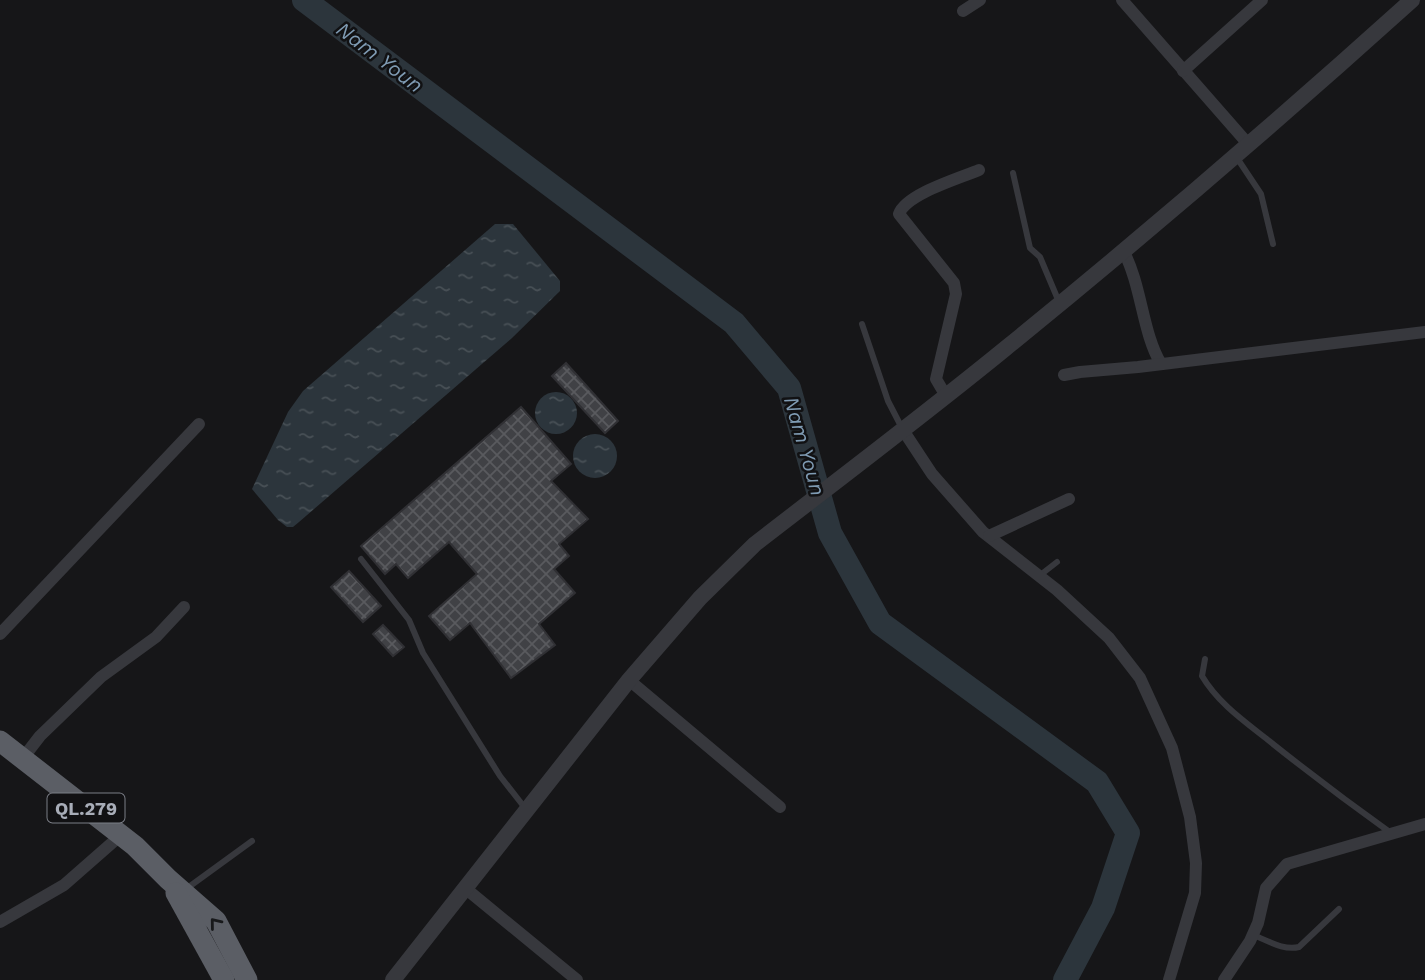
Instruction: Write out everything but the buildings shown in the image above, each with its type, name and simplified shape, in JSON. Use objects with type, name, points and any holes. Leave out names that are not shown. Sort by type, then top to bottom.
[{"type":"highway","name":"QL.279","points":[[0,741],[121,835],[176,889],[216,921],[247,980]]},
{"type":"highway","name":"QL.279","points":[[176,889],[224,980]]},
{"type":"street","points":[[963,12],[980,0]]},
{"type":"street","points":[[1122,0],[1249,145]]},
{"type":"street","points":[[1182,71],[1262,0]]},
{"type":"street","points":[[393,980],[629,680],[700,598],[755,544],[898,434],[1059,304],[1249,145],[1412,0]]},
{"type":"street","points":[[946,396],[936,379],[956,294],[954,283],[899,214],[903,206],[927,192],[979,170]]},
{"type":"street","points":[[1123,250],[1138,288],[1155,353],[1161,364]]},
{"type":"street","points":[[1064,375],[1425,332]]},
{"type":"street","points":[[0,634],[199,424]]},
{"type":"street","points":[[898,434],[989,536],[1057,590],[1109,638],[1140,678],[1172,748],[1190,817],[1196,863],[1195,893],[1169,980]]},
{"type":"street","points":[[989,536],[1069,499]]},
{"type":"street","points":[[23,758],[40,736],[101,677],[156,637],[184,607]]},
{"type":"street","points":[[629,680],[780,807]]},
{"type":"street","points":[[1224,980],[1253,934],[1266,888],[1287,864],[1425,824]]},
{"type":"street","points":[[0,922],[64,885],[121,835]]},
{"type":"street","points":[[465,888],[577,980]]},
{"type":"lane","points":[[1236,156],[1261,194],[1273,244]]},
{"type":"lane","points":[[1013,173],[1030,248],[1040,257],[1059,304]]},
{"type":"lane","points":[[862,324],[898,434]]},
{"type":"lane","points":[[361,559],[409,620],[424,653],[451,698],[500,776],[526,810]]},
{"type":"lane","points":[[1039,576],[1056,562]]},
{"type":"lane","points":[[1205,659],[1202,676],[1209,688],[1231,711],[1392,834]]},
{"type":"lane","points":[[176,889],[252,841]]},
{"type":"lane","points":[[1253,934],[1282,947],[1299,947],[1339,909]]},
{"type":"water","points":[[495,224],[513,224],[560,281],[560,291],[512,338],[299,522],[293,527],[287,527],[252,489],[288,412],[303,391]]},
{"type":"water","points":[[556,392],[571,398],[577,413],[571,428],[556,434],[541,428],[535,413],[541,398]]},
{"type":"water","points":[[595,434],[611,440],[617,456],[611,472],[595,478],[579,472],[573,456],[579,440]]},
{"type":"waterway","name":"Nam Youn","points":[[304,0],[734,323],[789,388],[830,533],[880,623],[1097,782],[1128,833],[1103,908],[1065,980]]}]
